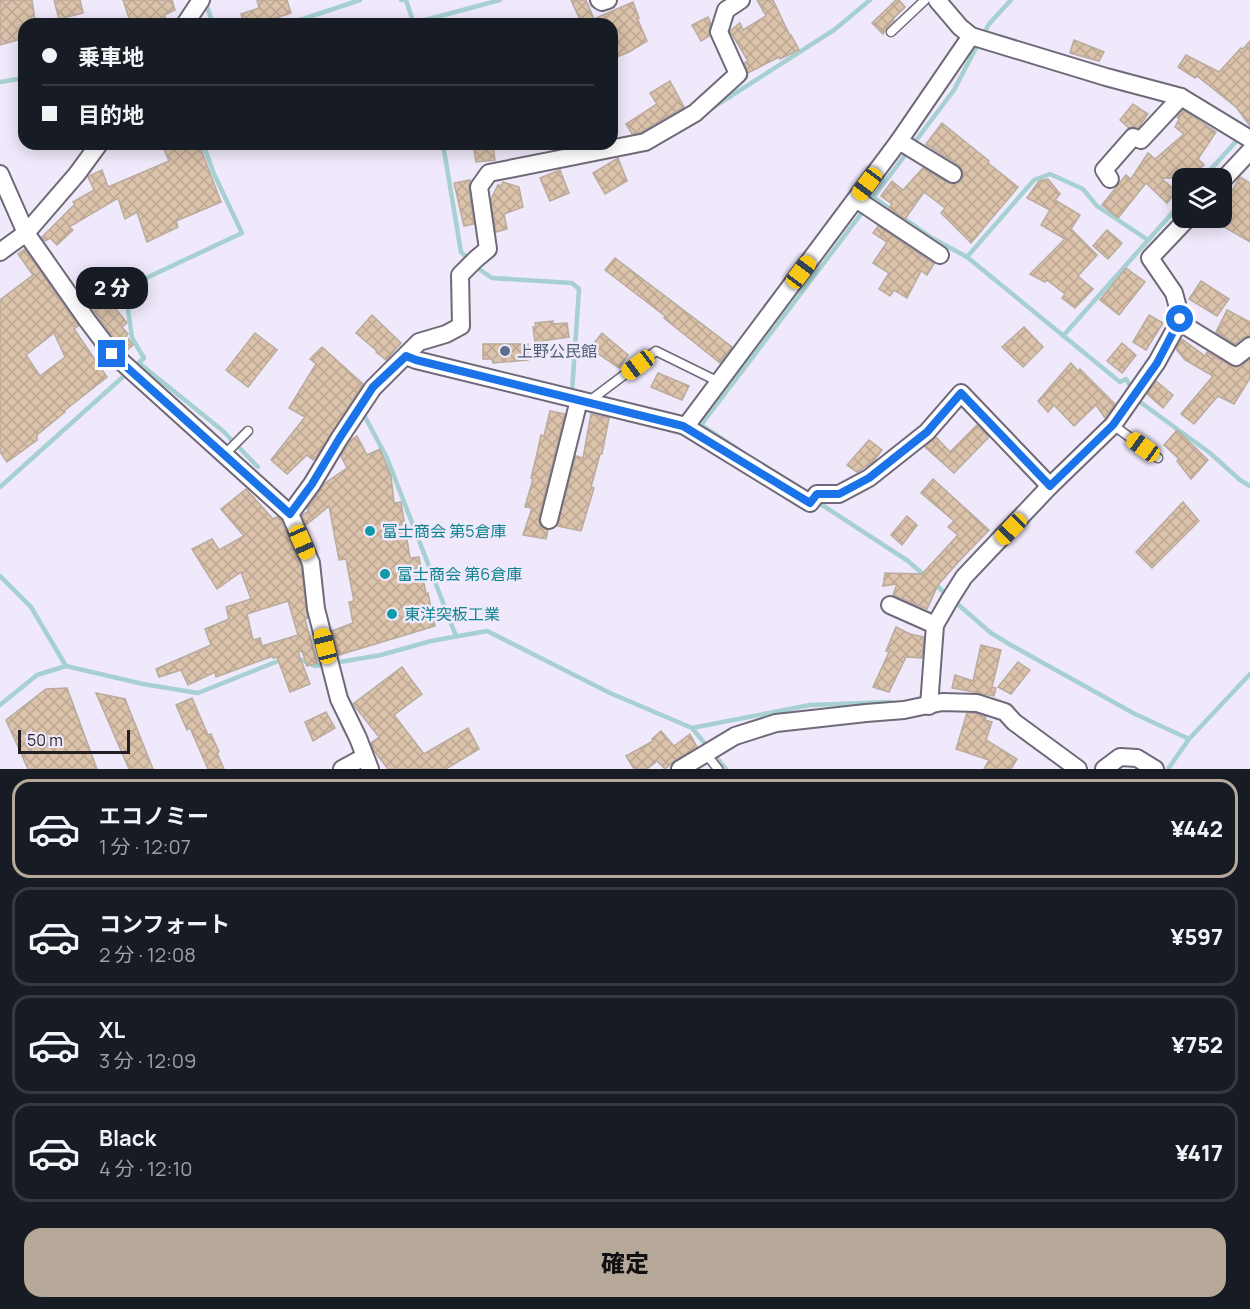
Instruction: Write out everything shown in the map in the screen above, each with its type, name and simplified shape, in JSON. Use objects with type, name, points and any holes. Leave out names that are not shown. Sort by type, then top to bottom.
[{"type":"street","points":[[189,18],[201,0]]},
{"type":"street","points":[[599,0],[602,2],[608,0]]},
{"type":"street","points":[[618,147],[645,142],[695,113],[738,74],[719,32],[726,10],[741,0]]},
{"type":"street","points":[[928,1],[974,40],[1181,97],[1246,137]]},
{"type":"street","points":[[687,423],[856,199],[906,145],[974,40]]},
{"type":"street","points":[[1110,179],[1104,170],[1133,137],[1141,140],[1181,97]]},
{"type":"street","points":[[906,145],[953,174]]},
{"type":"street","points":[[0,252],[26,233],[95,150]]},
{"type":"street","points":[[290,514],[312,484],[373,387],[411,358],[419,342],[446,334],[461,326],[460,275],[488,249],[479,187],[489,173],[605,150]]},
{"type":"street","points":[[1232,170],[1250,151]]},
{"type":"street","points":[[0,174],[26,233],[112,354],[228,451],[290,514],[311,563],[316,609],[339,699],[367,763],[342,769]]},
{"type":"street","points":[[856,199],[940,255]]},
{"type":"street","points":[[928,705],[934,625],[964,577],[1050,486],[1113,425],[1157,363],[1180,319],[1173,292],[1150,258],[1178,228]]},
{"type":"street","points":[[1179,321],[1236,357],[1250,346]]},
{"type":"street","points":[[411,358],[589,398],[687,423],[810,503],[817,494],[839,494],[869,478],[927,432],[961,393],[1050,486]]},
{"type":"street","points":[[549,520],[589,398]]},
{"type":"street","points":[[890,605],[934,625]]},
{"type":"street","points":[[680,769],[735,736],[776,723],[904,710],[942,702],[977,703],[1005,712],[1014,722],[1078,769]]},
{"type":"street","points":[[1104,769],[1120,757],[1137,758],[1155,769]]},
{"type":"lane","points":[[891,32],[928,1]]},
{"type":"lane","points":[[589,398],[656,351],[719,382]]},
{"type":"lane","points":[[1113,425],[1158,458]]},
{"type":"lane","points":[[228,451],[248,431]]},
{"type":"lane","points":[[706,754],[718,769]]},
{"type":"building","points":[[0,0],[32,0],[35,18],[18,18],[18,40],[0,45]]},
{"type":"building","points":[[54,0],[80,0],[83,13],[59,18]]},
{"type":"building","points":[[123,0],[172,0],[175,10],[164,15],[166,18],[129,18]]},
{"type":"building","points":[[257,0],[287,0],[291,13],[276,18],[242,18],[241,14],[259,8]]},
{"type":"building","points":[[571,0],[586,0],[594,18],[579,18]]},
{"type":"building","points":[[757,0],[773,0],[799,50],[780,59],[779,57],[748,73],[744,63],[748,61],[730,31],[740,23],[743,30],[766,16]]},
{"type":"building","points":[[896,0],[899,0],[905,7],[883,34],[872,23]]},
{"type":"building","points":[[633,2],[647,41],[618,57],[618,18],[596,18]]},
{"type":"building","points":[[708,17],[711,24],[709,36],[701,41],[692,25]]},
{"type":"building","points":[[1074,40],[1104,52],[1099,61],[1070,53]]},
{"type":"building","points":[[1250,41],[1250,126],[1236,107],[1197,76],[1195,78],[1178,67],[1186,55],[1219,72]]},
{"type":"building","points":[[670,81],[684,107],[641,132],[632,134],[626,124],[657,104],[650,93]]},
{"type":"building","points":[[1133,104],[1148,114],[1138,128],[1129,128],[1120,120]]},
{"type":"building","points":[[1183,110],[1216,132],[1198,159],[1204,165],[1201,168],[1172,168],[1172,178],[1161,178],[1172,188],[1172,196],[1167,203],[1146,183],[1118,218],[1102,205],[1126,175],[1131,179],[1148,153],[1155,159],[1184,134],[1175,127],[1179,119],[1177,117]]},
{"type":"building","points":[[942,123],[1018,187],[971,243],[941,213],[945,208],[924,192],[905,219],[889,209],[892,204],[881,196],[892,181],[903,190],[923,168],[948,183],[958,183],[962,180],[963,174],[959,165],[926,144]]},
{"type":"building","points":[[164,150],[201,150],[221,202],[176,221],[178,227],[147,242],[137,212],[125,219],[118,198],[69,227],[73,230],[57,245],[50,238],[45,241],[42,237],[75,204],[73,202],[94,190],[89,176],[102,170],[108,187],[169,161]]},
{"type":"building","points":[[474,150],[494,150],[495,160],[476,162]]},
{"type":"building","points":[[618,158],[627,181],[605,194],[593,173]]},
{"type":"building","points":[[560,170],[569,193],[550,201],[540,178]]},
{"type":"building","points":[[1240,177],[1250,183],[1250,242],[1226,228],[1232,228],[1232,190]]},
{"type":"building","points":[[1048,179],[1060,194],[1055,200],[1080,215],[1071,229],[1097,255],[1078,276],[1093,289],[1075,308],[1062,298],[1065,294],[1047,280],[1045,282],[1030,274],[1065,239],[1041,225],[1050,210],[1027,198],[1039,181]]},
{"type":"building","points":[[470,180],[469,189],[474,224],[464,226],[454,183]]},
{"type":"building","points":[[503,182],[519,187],[523,207],[504,214],[507,229],[496,232],[491,199],[498,185],[501,186]]},
{"type":"building","points":[[878,226],[934,264],[927,275],[921,271],[907,298],[894,290],[890,296],[879,289],[889,273],[873,263],[887,242],[873,233]]},
{"type":"building","points":[[1107,230],[1122,243],[1108,259],[1093,246]]},
{"type":"building","points":[[25,249],[78,326],[74,329],[107,377],[37,435],[37,440],[7,462],[0,452],[0,300],[33,275],[18,254]],"holes":[[[54,333],[65,357],[40,376],[26,355]]]},
{"type":"building","points":[[615,258],[732,347],[720,363],[664,318],[665,316],[605,270]]},
{"type":"building","points":[[1126,268],[1145,282],[1119,315],[1100,300]]},
{"type":"building","points":[[1201,281],[1229,299],[1217,316],[1189,299]]},
{"type":"building","points":[[112,283],[123,302],[115,308],[127,323],[122,327],[133,345],[126,351],[86,300]]},
{"type":"building","points":[[1227,310],[1250,322],[1250,336],[1244,337],[1235,344],[1216,332]]},
{"type":"building","points":[[372,315],[401,343],[386,360],[356,333]]},
{"type":"building","points":[[1149,315],[1163,323],[1146,350],[1133,342]]},
{"type":"building","points":[[553,321],[553,324],[567,323],[569,337],[535,342],[533,327],[536,327],[535,323]]},
{"type":"building","points":[[1024,327],[1043,347],[1023,367],[1002,347]]},
{"type":"building","points":[[255,333],[277,350],[248,387],[226,370]]},
{"type":"building","points":[[602,333],[628,355],[619,368],[590,348]]},
{"type":"building","points":[[1182,339],[1205,356],[1207,352],[1231,366],[1237,367],[1250,359],[1250,378],[1234,404],[1218,396],[1194,424],[1181,414],[1213,376],[1185,360],[1176,349]]},
{"type":"building","points":[[1122,343],[1136,355],[1122,373],[1107,361]]},
{"type":"building","name":"上野公民館","points":[[483,344],[528,344],[528,360],[493,363],[492,359],[483,359]]},
{"type":"building","points":[[322,347],[363,384],[317,456],[313,460],[307,455],[287,474],[271,460],[305,417],[289,408],[316,364],[310,359]]},
{"type":"building","points":[[1071,363],[1115,404],[1105,418],[1096,405],[1074,426],[1054,405],[1048,412],[1038,401]]},
{"type":"building","points":[[658,373],[689,386],[682,400],[651,387]]},
{"type":"building","points":[[1156,381],[1173,395],[1163,408],[1147,394]]},
{"type":"building","points":[[550,411],[565,414],[539,517],[541,527],[548,530],[546,539],[523,535],[532,508],[525,507],[533,479],[531,478],[541,435],[544,436]]},
{"type":"building","points":[[591,414],[609,418],[602,454],[600,454],[591,487],[594,488],[581,531],[557,526],[576,456],[583,458]]},
{"type":"building","points":[[977,425],[989,437],[954,473],[925,447],[936,437],[950,452]]},
{"type":"building","points":[[1177,430],[1208,460],[1191,479],[1177,461],[1179,459],[1164,445]]},
{"type":"building","points":[[357,436],[367,455],[380,449],[391,476],[394,503],[401,502],[410,558],[419,557],[435,626],[339,655],[332,631],[353,623],[349,602],[354,601],[346,559],[339,560],[329,506],[306,525],[302,515],[309,511],[307,509],[325,483],[347,468],[341,456],[351,440]]},
{"type":"building","points":[[869,440],[882,450],[873,462],[857,472],[847,465]]},
{"type":"building","points":[[933,479],[989,530],[938,585],[927,609],[893,595],[897,584],[883,586],[885,573],[922,574],[958,535],[948,527],[954,521],[921,493]]},
{"type":"building","points":[[246,489],[273,519],[277,517],[281,520],[301,566],[308,618],[305,619],[317,663],[307,666],[302,651],[298,652],[310,684],[290,692],[277,657],[273,658],[273,656],[216,677],[215,672],[188,685],[181,670],[159,677],[156,669],[211,645],[205,629],[229,619],[226,607],[251,599],[241,572],[217,589],[192,549],[212,539],[219,550],[244,536],[221,509]],"holes":[[[288,601],[298,635],[262,646],[260,638],[253,640],[247,614]]]},
{"type":"building","points":[[1183,502],[1199,521],[1152,568],[1136,552]]},
{"type":"building","points":[[907,516],[917,525],[902,545],[891,535]]},
{"type":"building","points":[[896,627],[910,634],[924,637],[922,658],[906,657],[889,692],[873,687],[889,652],[886,651]]},
{"type":"building","points":[[981,645],[1001,650],[992,687],[996,688],[994,696],[952,688],[955,675],[973,681]]},
{"type":"building","points":[[1018,662],[1030,670],[1011,694],[998,687]]},
{"type":"building","points":[[402,667],[422,694],[394,715],[424,754],[468,728],[479,749],[446,769],[388,769],[374,751],[371,743],[379,737],[353,704]]},
{"type":"building","points":[[67,688],[97,769],[28,769],[6,720],[46,689]]},
{"type":"building","points":[[96,693],[125,699],[153,769],[129,769]]},
{"type":"building","points":[[192,698],[208,735],[211,734],[224,769],[208,769],[190,728],[187,730],[176,705]]},
{"type":"building","points":[[326,712],[335,728],[313,741],[305,722]]},
{"type":"building","points":[[967,713],[975,713],[992,722],[986,740],[1017,759],[1011,769],[984,769],[989,760],[956,749]]},
{"type":"building","points":[[661,731],[674,746],[690,734],[697,747],[665,769],[657,761],[647,769],[634,769],[626,756],[653,741],[652,739]]},
{"type":"waterway","points":[[306,18],[360,0]]},
{"type":"waterway","points":[[401,0],[406,0],[412,18]]},
{"type":"waterway","points":[[433,18],[500,0]]},
{"type":"waterway","points":[[709,110],[834,30],[870,0]]},
{"type":"waterway","points":[[983,35],[989,24],[1011,0]]},
{"type":"waterway","points":[[205,1],[211,18]]},
{"type":"waterway","points":[[869,203],[954,90],[979,42]]},
{"type":"waterway","points":[[0,82],[18,79]]},
{"type":"waterway","points":[[1212,168],[1240,137]]},
{"type":"waterway","points":[[0,487],[144,358],[132,338],[125,288],[242,233],[205,150]]},
{"type":"waterway","points":[[444,150],[461,252],[492,278],[572,283],[579,289],[572,392]]},
{"type":"waterway","points":[[967,257],[1034,180],[1050,174],[1083,189],[1097,206],[1148,240]]},
{"type":"waterway","points":[[873,197],[932,238],[967,257],[1120,382],[1126,379],[1133,390]]},
{"type":"waterway","points":[[739,450],[701,425],[864,210]]},
{"type":"waterway","points":[[1063,336],[1172,213]]},
{"type":"waterway","points":[[139,363],[223,431],[258,467]]},
{"type":"waterway","points":[[1137,397],[1140,402],[1210,453],[1250,486]]},
{"type":"waterway","points":[[366,412],[364,415],[387,458],[456,636]]},
{"type":"waterway","points":[[816,501],[908,561],[925,576]]},
{"type":"waterway","points":[[0,576],[31,607],[66,666],[37,675],[0,705]]},
{"type":"waterway","points":[[934,583],[948,596]]},
{"type":"waterway","points":[[954,601],[991,633],[1009,644],[1135,714],[1189,739]]},
{"type":"waterway","points":[[334,663],[487,631],[610,693],[692,728]]},
{"type":"waterway","points":[[297,658],[315,666],[325,665]]},
{"type":"waterway","points":[[66,666],[143,684],[198,693],[283,659]]},
{"type":"waterway","points":[[1168,769],[1189,739],[1250,674]]},
{"type":"waterway","points":[[726,769],[692,728],[810,705],[891,702]]},
{"type":"place","name":"上野公民館","points":[[505,351]]},
{"type":"place","name":"富士商会 第5倉庫","points":[[370,531]]},
{"type":"place","name":"富士商会 第6倉庫","points":[[385,574]]},
{"type":"place","name":"東洋突板工業","points":[[392,614]]},
{"type":"route","points":[[112,354],[290,514],[312,484],[373,387],[406,356],[683,426],[810,503],[817,494],[839,494],[869,478],[927,432],[961,393],[1050,486],[1113,425],[1157,363],[1180,319]]}]
